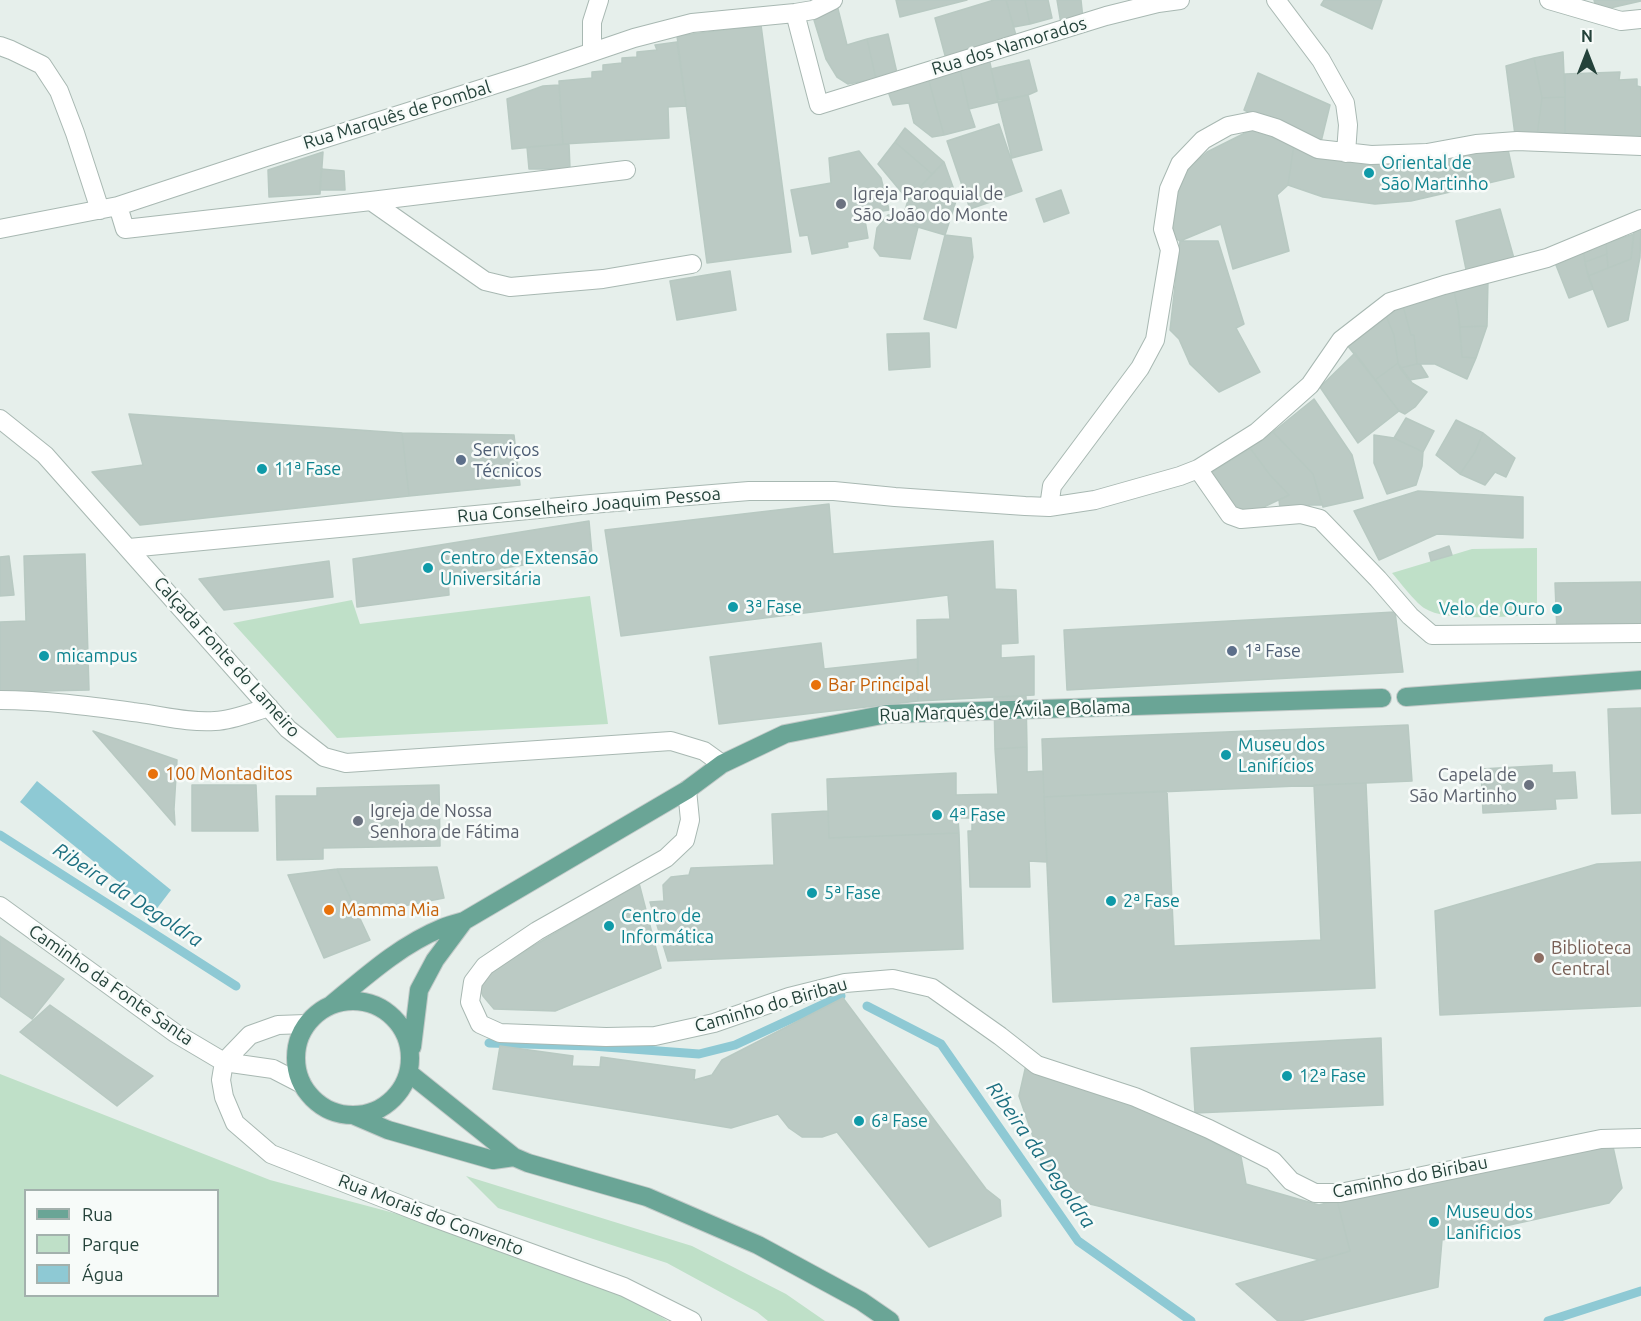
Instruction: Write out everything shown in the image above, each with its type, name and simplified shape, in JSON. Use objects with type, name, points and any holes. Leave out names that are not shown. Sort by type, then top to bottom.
[{"type":"main road","points":[[1406,697],[1641,680]]},
{"type":"main road","name":"Rua Marquês de Ávila e Bolama","points":[[331,1005],[370,972],[405,948],[442,928],[464,921],[687,790],[722,764],[785,734],[886,714],[1382,698]]},
{"type":"main road","name":"Rua Marquês de Ávila e Bolama","points":[[410,1063],[419,990],[435,960],[464,921]]},
{"type":"main road","points":[[353,1115],[371,1112],[388,1103],[401,1090],[410,1063],[407,1037],[398,1021],[384,1009],[367,1002],[349,1001],[331,1005],[306,1024],[297,1052],[297,1068],[302,1083],[311,1096],[323,1106],[337,1113],[353,1115],[388,1130],[493,1160],[514,1158]]},
{"type":"main road","points":[[410,1063],[514,1158],[647,1197],[708,1223],[768,1250],[861,1301],[890,1321]]},
{"type":"street","points":[[592,52],[592,22],[599,0]]},
{"type":"street","name":"Rua Marquês de Pombal","points":[[0,229],[109,208],[634,38],[692,23],[813,10],[833,0]]},
{"type":"street","name":"Rua dos Namorados","points":[[795,13],[819,105],[1106,16],[1159,1],[1179,0]]},
{"type":"street","points":[[1276,0],[1321,60],[1346,103],[1348,125],[1346,153]]},
{"type":"street","points":[[1550,0],[1621,21],[1641,19]]},
{"type":"street","points":[[0,46],[42,65],[59,91],[109,208],[125,229],[626,170]]},
{"type":"street","points":[[1049,507],[1052,486],[1140,368],[1155,340],[1170,250],[1164,229],[1169,189],[1180,164],[1203,140],[1211,135],[1228,126],[1253,121],[1276,128],[1318,149],[1371,156],[1427,153],[1476,144],[1517,141],[1641,146]]},
{"type":"street","points":[[370,201],[485,281],[510,287],[603,279],[692,264]]},
{"type":"street","name":"Rua Conselheiro Joaquim Pessoa","points":[[129,548],[749,491],[834,490],[967,503],[1049,507],[1095,500],[1198,469],[1257,432],[1310,385],[1341,340],[1390,302],[1547,258],[1641,219]]},
{"type":"street","name":"Calçada Fonte do Lameiro","points":[[0,419],[45,455],[288,729],[324,757],[346,763],[671,741],[704,751],[722,764]]},
{"type":"street","points":[[1198,469],[1230,514],[1240,519],[1301,514],[1320,519],[1410,616],[1432,635],[1641,633]]},
{"type":"street","points":[[0,700],[23,700],[121,710],[198,721],[232,718],[269,707]]},
{"type":"street","name":"Caminho do Biribau","points":[[687,790],[690,820],[685,840],[666,858],[537,931],[485,966],[473,982],[470,1002],[480,1024],[500,1033],[606,1037],[656,1036],[714,1023],[789,997],[845,983],[893,979],[932,988],[1037,1065],[1135,1097],[1209,1129],[1273,1161],[1291,1181],[1315,1193],[1340,1193],[1601,1139],[1641,1138]]},
{"type":"street","name":"Caminho da Fonte Santa","points":[[0,906],[175,1034],[224,1062]]},
{"type":"street","points":[[224,1062],[250,1035],[278,1025],[306,1024]]},
{"type":"street","points":[[224,1062],[273,1069],[302,1083]]},
{"type":"street","name":"Rua Morais do Convento","points":[[224,1062],[221,1080],[224,1097],[235,1123],[271,1154],[424,1214],[624,1287],[692,1321]]},
{"type":"green space","points":[[1537,548],[1537,604],[1523,604],[1523,616],[1458,617],[1434,612],[1420,605],[1392,573],[1472,549]]},
{"type":"green space","points":[[590,596],[608,724],[337,738],[233,623],[352,600],[360,624]]},
{"type":"green space","points":[[0,1074],[270,1180],[424,1221],[628,1297],[668,1321],[0,1321]]},
{"type":"green space","points":[[466,1176],[692,1246],[786,1294],[825,1321],[768,1321],[757,1312],[667,1263],[498,1208]]},
{"type":"water","points":[[37,781],[171,890],[155,911],[20,802]]},
{"type":"building","points":[[896,0],[967,0],[900,17]]},
{"type":"building","points":[[994,0],[1006,0],[1017,39],[946,59],[935,18]]},
{"type":"building","points":[[1006,0],[1025,0],[1030,24],[1014,27]]},
{"type":"building","points":[[1025,0],[1048,0],[1052,18],[1030,24]]},
{"type":"building","points":[[1057,0],[1081,0],[1083,19],[1061,24]]},
{"type":"building","points":[[1324,0],[1382,0],[1372,29],[1321,5]]},
{"type":"building","points":[[1594,0],[1641,0],[1641,1],[1597,11]]},
{"type":"building","points":[[837,5],[847,45],[867,39],[876,79],[848,84],[837,77],[826,59],[814,20]]},
{"type":"building","points":[[761,25],[791,252],[707,263],[677,36]]},
{"type":"building","points":[[888,34],[897,73],[876,79],[867,39]]},
{"type":"building","points":[[677,42],[686,106],[668,107],[669,138],[563,144],[559,81],[592,78],[592,72],[603,71],[603,65],[622,63],[622,58],[637,57],[637,52],[657,50],[655,45]]},
{"type":"building","points":[[1563,52],[1565,97],[1542,98],[1534,58]]},
{"type":"building","points":[[989,58],[998,102],[969,109],[959,65]]},
{"type":"building","points":[[1534,58],[1542,98],[1537,136],[1515,135],[1506,66]]},
{"type":"building","points":[[1029,60],[1037,91],[1028,95],[999,100],[991,69]]},
{"type":"building","points":[[959,65],[975,127],[944,135],[927,74]]},
{"type":"building","points":[[1620,72],[1619,80],[1637,79],[1637,86],[1641,87],[1641,141],[1565,138],[1565,74]]},
{"type":"building","points":[[1258,73],[1330,105],[1320,146],[1244,110]]},
{"type":"building","points":[[927,74],[944,135],[932,137],[914,123],[909,103],[893,105],[886,86]]},
{"type":"building","points":[[559,85],[563,144],[512,149],[507,99],[543,86]]},
{"type":"building","points":[[1028,95],[1042,150],[1012,158],[998,102]]},
{"type":"building","points":[[1565,97],[1565,138],[1537,136],[1542,98]]},
{"type":"building","points":[[999,124],[1022,191],[970,209],[947,141]]},
{"type":"building","points":[[905,128],[944,162],[932,174],[895,142]]},
{"type":"building","points":[[1251,130],[1272,132],[1294,144],[1288,185],[1277,195],[1289,251],[1233,269],[1221,224],[1180,241],[1166,232],[1173,193],[1190,167],[1207,152]]},
{"type":"building","points":[[895,142],[932,174],[908,200],[878,164]]},
{"type":"building","points":[[569,144],[570,169],[529,169],[527,147]]},
{"type":"building","name":"Oriental de São Martinho","points":[[1294,144],[1444,157],[1450,192],[1411,201],[1375,204],[1323,197],[1288,185]]},
{"type":"building","points":[[1507,145],[1514,177],[1450,192],[1444,157]]},
{"type":"building","name":"Igreja Paroquial de São João do Monte","points":[[859,151],[881,178],[889,210],[864,214],[868,238],[847,242],[848,247],[812,254],[808,235],[800,236],[791,190],[831,183],[829,158]]},
{"type":"building","points":[[323,152],[320,194],[269,197],[268,170]]},
{"type":"building","points":[[944,162],[957,198],[945,235],[911,225],[913,217],[904,214],[908,200]]},
{"type":"building","points":[[321,169],[344,171],[345,190],[320,190]]},
{"type":"building","points":[[1061,190],[1069,213],[1044,222],[1036,199]]},
{"type":"building","points":[[1500,209],[1515,262],[1467,274],[1456,221]]},
{"type":"building","points":[[904,214],[913,217],[911,225],[918,227],[910,259],[880,256],[874,248],[877,228],[888,215]]},
{"type":"building","points":[[1641,227],[1640,257],[1628,320],[1608,327],[1588,276],[1631,259],[1634,229]]},
{"type":"building","points":[[1617,233],[1620,238],[1606,243],[1607,254],[1585,262],[1583,245]]},
{"type":"building","points":[[1634,234],[1631,259],[1608,268],[1606,243]]},
{"type":"building","points":[[945,235],[971,238],[973,257],[956,328],[924,319]]},
{"type":"building","points":[[1180,241],[1218,241],[1244,324],[1236,328],[1260,372],[1219,392],[1190,364],[1179,339],[1170,330]]},
{"type":"building","points":[[1583,245],[1585,264],[1593,289],[1569,298],[1554,260]]},
{"type":"building","points":[[1607,254],[1608,268],[1588,276],[1585,262]]},
{"type":"building","points":[[730,271],[736,310],[677,320],[670,281]]},
{"type":"building","points":[[1488,279],[1487,326],[1460,327],[1453,286]]},
{"type":"building","points":[[1453,286],[1458,310],[1462,357],[1476,358],[1467,379],[1435,364],[1417,364],[1414,335],[1411,335],[1402,302]]},
{"type":"building","points":[[1402,302],[1411,335],[1414,335],[1417,364],[1400,368],[1394,335],[1384,311]]},
{"type":"building","points":[[1384,311],[1394,335],[1398,363],[1375,380],[1347,345]]},
{"type":"building","points":[[1487,326],[1476,358],[1462,357],[1460,327]]},
{"type":"building","points":[[929,333],[930,367],[889,370],[887,334]]},
{"type":"building","points":[[1355,353],[1399,411],[1358,443],[1320,387]]},
{"type":"building","points":[[1398,363],[1412,383],[1427,392],[1415,407],[1405,414],[1399,411],[1375,380]]},
{"type":"building","points":[[1420,364],[1428,377],[1409,380],[1400,368]]},
{"type":"building","points":[[1314,399],[1352,455],[1363,498],[1323,507],[1313,474],[1273,432]]},
{"type":"building","name":"11ª Fase","points":[[129,414],[402,433],[409,496],[140,525],[92,472],[143,465]]},
{"type":"building","points":[[1406,418],[1434,431],[1423,452],[1394,438]]},
{"type":"building","points":[[1456,420],[1483,433],[1475,452],[1460,474],[1436,455]]},
{"type":"building","points":[[1273,432],[1313,474],[1322,505],[1280,509],[1279,500],[1289,495],[1270,475],[1250,448]]},
{"type":"building","name":"Serviços Técnicos","points":[[402,433],[514,435],[520,485],[409,496]]},
{"type":"building","points":[[1483,433],[1515,458],[1506,477],[1495,472],[1485,485],[1460,474],[1475,452]]},
{"type":"building","points":[[1374,435],[1394,438],[1423,452],[1422,466],[1416,485],[1387,494],[1374,463]]},
{"type":"building","points":[[1250,448],[1270,475],[1289,495],[1251,513],[1237,511],[1212,472]]},
{"type":"building","points":[[1418,491],[1523,497],[1523,538],[1437,534],[1379,560],[1354,511]]},
{"type":"building","name":"3ª Fase","points":[[829,504],[833,554],[993,541],[995,589],[1016,590],[1018,643],[1001,644],[1001,658],[1034,656],[1034,695],[918,701],[917,620],[950,619],[948,595],[621,636],[605,530]]},
{"type":"building","name":"Centro de Extensão Universitária","points":[[589,521],[592,554],[448,577],[449,595],[357,607],[353,559]]},
{"type":"building","points":[[1449,546],[1452,555],[1431,561],[1429,553]]},
{"type":"building","name":"micampus","points":[[85,554],[89,690],[0,692],[0,622],[26,621],[24,556]]},
{"type":"building","points":[[9,556],[14,595],[0,596],[0,557]]},
{"type":"building","points":[[329,561],[333,597],[224,610],[199,579]]},
{"type":"building","points":[[1641,582],[1641,632],[1557,632],[1555,583]]},
{"type":"building","name":"1ª Fase","points":[[1395,612],[1403,672],[1067,690],[1064,630]]},
{"type":"building","name":"Bar Principal","points":[[821,643],[824,669],[918,659],[918,701],[719,724],[710,657]]},
{"type":"building","points":[[1026,696],[1027,747],[995,749],[994,697]]},
{"type":"building","points":[[1641,708],[1641,813],[1612,814],[1608,709]]},
{"type":"building","name":"Museu dos Lanifícios","points":[[1408,725],[1412,781],[1044,797],[1042,739]]},
{"type":"building","name":"100 Montaditos","points":[[93,731],[177,760],[175,825]]},
{"type":"building","name":"4ª Fase","points":[[1027,747],[1027,772],[1043,771],[1047,862],[1029,861],[1030,887],[970,887],[968,831],[972,831],[972,818],[958,818],[959,833],[829,838],[827,779],[956,773],[956,795],[998,794],[995,749]]},
{"type":"building","name":"Capela de São Martinho","points":[[1552,765],[1552,773],[1575,772],[1577,798],[1555,799],[1556,809],[1483,813],[1481,769]]},
{"type":"building","name":"2ª Fase","points":[[1366,783],[1375,988],[1053,1002],[1044,797],[1167,791],[1174,946],[1321,940],[1314,785]]},
{"type":"building","points":[[192,785],[256,785],[258,831],[192,831]]},
{"type":"building","name":"Igreja de Nossa Senhora de Fátima","points":[[439,785],[440,846],[323,848],[323,859],[277,860],[276,796],[317,796],[317,788]]},
{"type":"building","name":"5ª Fase","points":[[828,811],[829,838],[959,833],[963,949],[668,961],[650,902],[664,901],[663,885],[671,877],[689,875],[691,868],[774,865],[772,814]]},
{"type":"building","name":"Biblioteca Central","points":[[1641,862],[1641,1006],[1440,1015],[1435,911],[1597,864]]},
{"type":"building","points":[[437,867],[444,898],[358,915],[337,869]]},
{"type":"building","name":"Mamma Mia","points":[[337,869],[370,940],[324,958],[288,875]]},
{"type":"building","name":"Centro de Informática","points":[[639,883],[661,968],[555,1011],[494,1009],[483,996],[480,989],[483,976]]},
{"type":"building","points":[[0,936],[64,979],[32,1019],[0,996]]},
{"type":"building","name":"6ª Fase","points":[[843,998],[986,1189],[1000,1200],[1001,1216],[929,1247],[837,1132],[822,1137],[802,1137],[789,1128],[778,1114],[731,1128],[493,1089],[500,1046],[573,1056],[572,1066],[600,1067],[601,1057],[695,1070],[694,1080],[712,1075],[722,1060]]},
{"type":"building","points":[[50,1005],[153,1076],[117,1106],[20,1032]]},
{"type":"building","name":"12ª Fase","points":[[1381,1038],[1383,1105],[1195,1113],[1191,1048]]},
{"type":"building","points":[[1026,1065],[1165,1117],[1241,1157],[1246,1184],[1319,1205],[1337,1200],[1350,1251],[1320,1260],[1090,1204],[1041,1160],[1019,1096]]},
{"type":"building","name":"Museu dos Lanificios","points":[[1612,1142],[1622,1188],[1609,1203],[1442,1240],[1438,1287],[1300,1321],[1278,1321],[1236,1284],[1350,1251],[1337,1200]]},
{"type":"waterway","name":"Ribeira da Degoldra","points":[[0,835],[236,986]]},
{"type":"waterway","name":"Ribeira da Degoldra","points":[[489,1043],[592,1046],[699,1054],[735,1045],[841,996]]},
{"type":"waterway","name":"Ribeira da Degoldra","points":[[867,1006],[941,1044],[1078,1241],[1191,1321]]},
{"type":"waterway","name":"Ribeira da Degoldra","points":[[1548,1321],[1641,1291]]},
{"type":"place","name":"Oriental de São Martinho","points":[[1369,173]]},
{"type":"place","name":"Igreja Paroquial de São João do Monte","points":[[841,204]]},
{"type":"place","name":"Serviços Técnicos","points":[[461,460]]},
{"type":"place","name":"11ª Fase","points":[[262,469]]},
{"type":"place","name":"Centro de Extensão Universitária","points":[[428,568]]},
{"type":"place","name":"3ª Fase","points":[[733,607]]},
{"type":"place","name":"Velo de Ouro","points":[[1557,609]]},
{"type":"place","name":"1ª Fase","points":[[1232,651]]},
{"type":"place","name":"micampus","points":[[44,656]]},
{"type":"place","name":"Bar Principal","points":[[816,685]]},
{"type":"place","name":"Museu dos Lanifícios","points":[[1226,755]]},
{"type":"place","name":"100 Montaditos","points":[[153,774]]},
{"type":"place","name":"Capela de São Martinho","points":[[1529,785]]},
{"type":"place","name":"4ª Fase","points":[[937,815]]},
{"type":"place","name":"Igreja de Nossa Senhora de Fátima","points":[[358,821]]},
{"type":"place","name":"5ª Fase","points":[[812,893]]},
{"type":"place","name":"2ª Fase","points":[[1111,901]]},
{"type":"place","name":"Mamma Mia","points":[[329,910]]},
{"type":"place","name":"Centro de Informática","points":[[609,926]]},
{"type":"place","name":"Biblioteca Central","points":[[1539,958]]},
{"type":"place","name":"12ª Fase","points":[[1287,1076]]},
{"type":"place","name":"6ª Fase","points":[[859,1121]]},
{"type":"place","name":"Museu dos Lanificios","points":[[1434,1222]]}]
